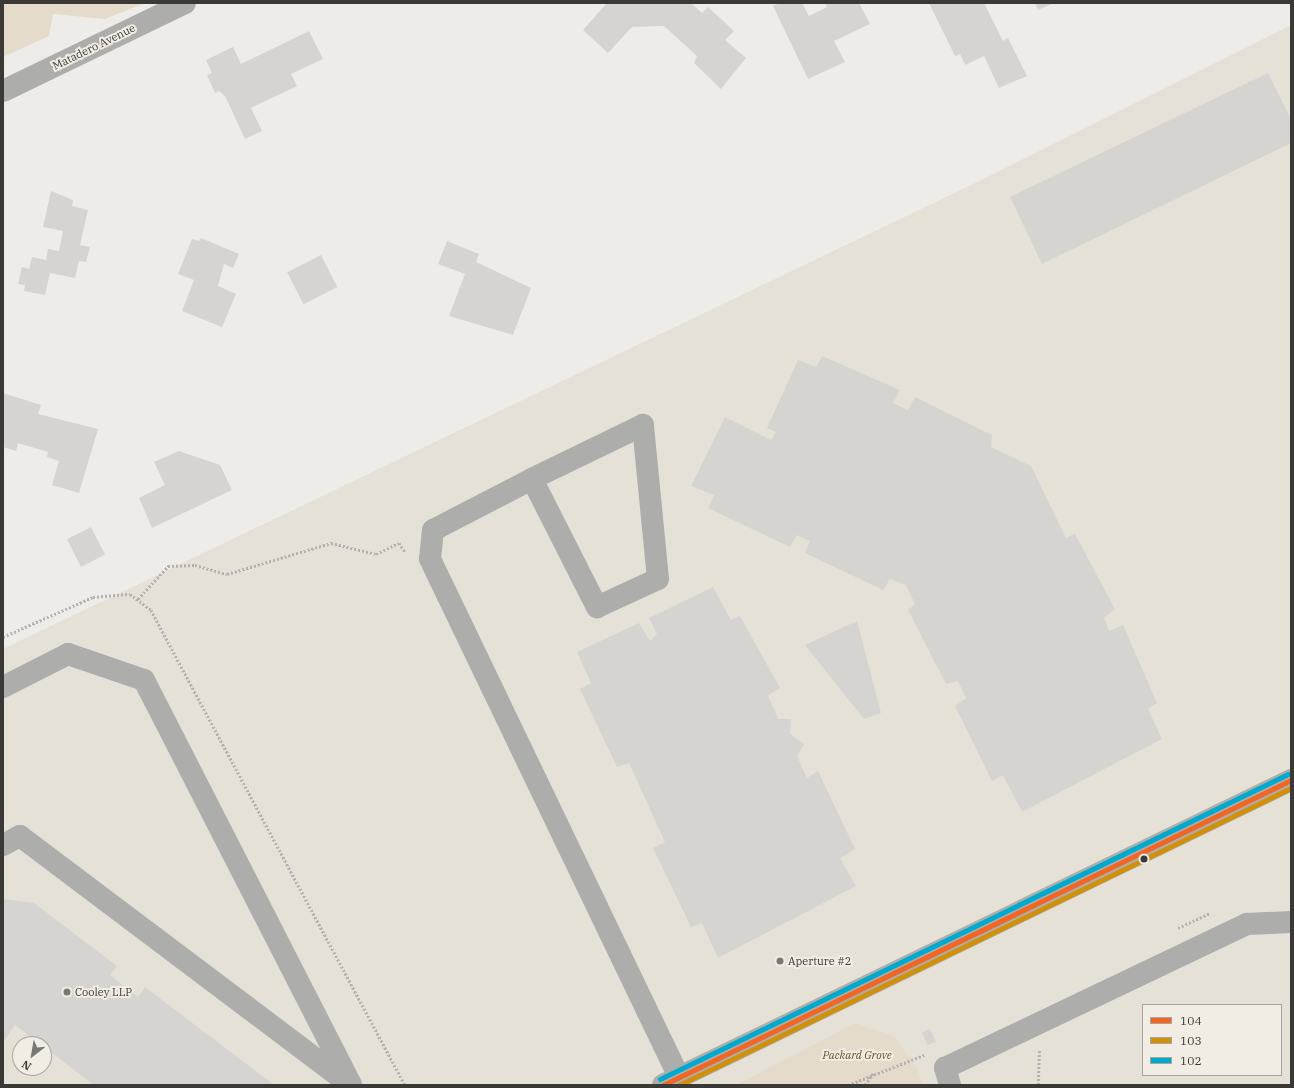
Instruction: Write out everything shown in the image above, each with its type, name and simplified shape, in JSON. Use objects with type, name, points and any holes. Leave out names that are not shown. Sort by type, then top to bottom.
[{"type":"street","name":"Matadero Avenue","points":[[3,91],[185,3]]},
{"type":"street","points":[[532,479],[597,608],[658,578],[643,426],[532,479],[433,530],[430,559],[671,1081],[1291,780]]},
{"type":"street","points":[[3,687],[68,654],[144,680],[350,1085]]},
{"type":"street","points":[[3,845],[20,836],[350,1085]]},
{"type":"street","points":[[950,1085],[945,1068],[1247,924],[1291,922]]},
{"type":"path","points":[[138,599],[168,566],[195,565],[227,574],[331,543],[376,554],[399,543],[406,554]]},
{"type":"path","points":[[3,637],[93,597],[130,594],[138,599],[160,624],[405,1085]]},
{"type":"path","points":[[1038,1085],[1040,1024]]},
{"type":"path","points":[[848,1085],[873,1072],[906,1060]]},
{"type":"path","points":[[865,1085],[873,1072]]},
{"type":"shaded area","points":[[1291,25],[1291,1085],[3,1085],[3,649],[971,185]]},
{"type":"green space","points":[[3,3],[145,3],[105,19],[53,14],[49,36],[3,57]]},
{"type":"green space","name":"Packard Grove","points":[[855,1023],[894,1036],[917,1068],[923,1085],[736,1085]]},
{"type":"building","points":[[607,3],[691,3],[702,13],[708,7],[734,31],[725,40],[746,58],[721,89],[694,63],[697,56],[664,26],[632,27],[608,53],[583,30]]},
{"type":"building","points":[[780,3],[802,3],[809,16],[827,7],[825,3],[859,3],[870,24],[834,41],[845,62],[808,79],[773,6]]},
{"type":"building","points":[[929,3],[984,3],[1003,41],[1008,38],[1027,76],[999,88],[984,56],[965,65],[960,54],[955,56]]},
{"type":"building","points":[[1035,3],[1054,3],[1038,10]]},
{"type":"building","points":[[309,31],[323,59],[291,74],[297,86],[251,108],[262,131],[245,139],[225,96],[219,91],[215,93],[207,75],[212,73],[206,60],[233,47],[241,64]]},
{"type":"building","points":[[1268,73],[1291,119],[1291,143],[1042,264],[1010,197]]},
{"type":"building","points":[[51,191],[73,200],[72,206],[88,210],[80,245],[90,247],[86,262],[79,261],[75,278],[50,273],[45,295],[24,291],[25,285],[18,284],[22,267],[29,269],[32,257],[46,260],[48,249],[59,251],[63,231],[43,227]]},
{"type":"building","points":[[201,238],[239,254],[233,268],[224,264],[218,286],[236,294],[222,327],[182,311],[194,280],[178,274],[192,239],[199,241]]},
{"type":"building","points":[[447,241],[479,254],[476,262],[531,288],[513,335],[449,316],[465,274],[438,264]]},
{"type":"building","points":[[321,255],[337,287],[303,304],[287,272]]},
{"type":"building","points":[[822,356],[900,390],[893,403],[908,410],[915,397],[992,435],[991,447],[1031,466],[1066,538],[1075,534],[1115,609],[1104,618],[1109,631],[1123,625],[1157,703],[1148,709],[1162,739],[1022,812],[1003,775],[992,781],[955,706],[966,698],[958,681],[946,684],[908,610],[915,604],[906,585],[890,579],[883,590],[805,553],[810,541],[797,535],[790,547],[708,508],[714,495],[691,486],[725,417],[771,440],[776,432],[767,428],[798,360],[816,367]]},
{"type":"building","points":[[3,393],[41,405],[38,414],[98,429],[79,493],[52,485],[59,461],[47,457],[48,452],[18,443],[16,451],[3,447]]},
{"type":"building","points":[[179,451],[220,465],[232,490],[152,528],[139,498],[165,485],[154,462]]},
{"type":"building","points":[[91,527],[105,555],[81,567],[67,539]]},
{"type":"building","points":[[713,587],[731,620],[740,616],[780,688],[768,695],[778,719],[791,719],[790,734],[804,744],[797,756],[807,778],[818,771],[855,849],[840,858],[856,886],[718,958],[702,923],[691,927],[653,848],[665,842],[629,763],[617,767],[580,689],[591,683],[577,652],[639,623],[650,641],[657,634],[649,618]]},
{"type":"building","points":[[857,621],[881,713],[864,719],[805,645]]},
{"type":"building","name":"Cooley LLP","points":[[3,899],[34,903],[117,966],[110,975],[138,997],[145,987],[274,1085],[94,1085],[52,1053],[52,1036],[29,1036],[15,1025],[3,1042]]},
{"type":"building","points":[[930,1029],[936,1042],[928,1045],[922,1033]]},
{"type":"transit line","name":"102","points":[[660,1079],[1288,774]]},
{"type":"transit line","name":"104","points":[[663,1085],[1291,780]]},
{"type":"transit line","name":"103","points":[[679,1085],[1291,788]]},
{"type":"place","name":"Aperture #2","points":[[780,961]]},
{"type":"place","name":"Cooley LLP","points":[[67,992]]}]
